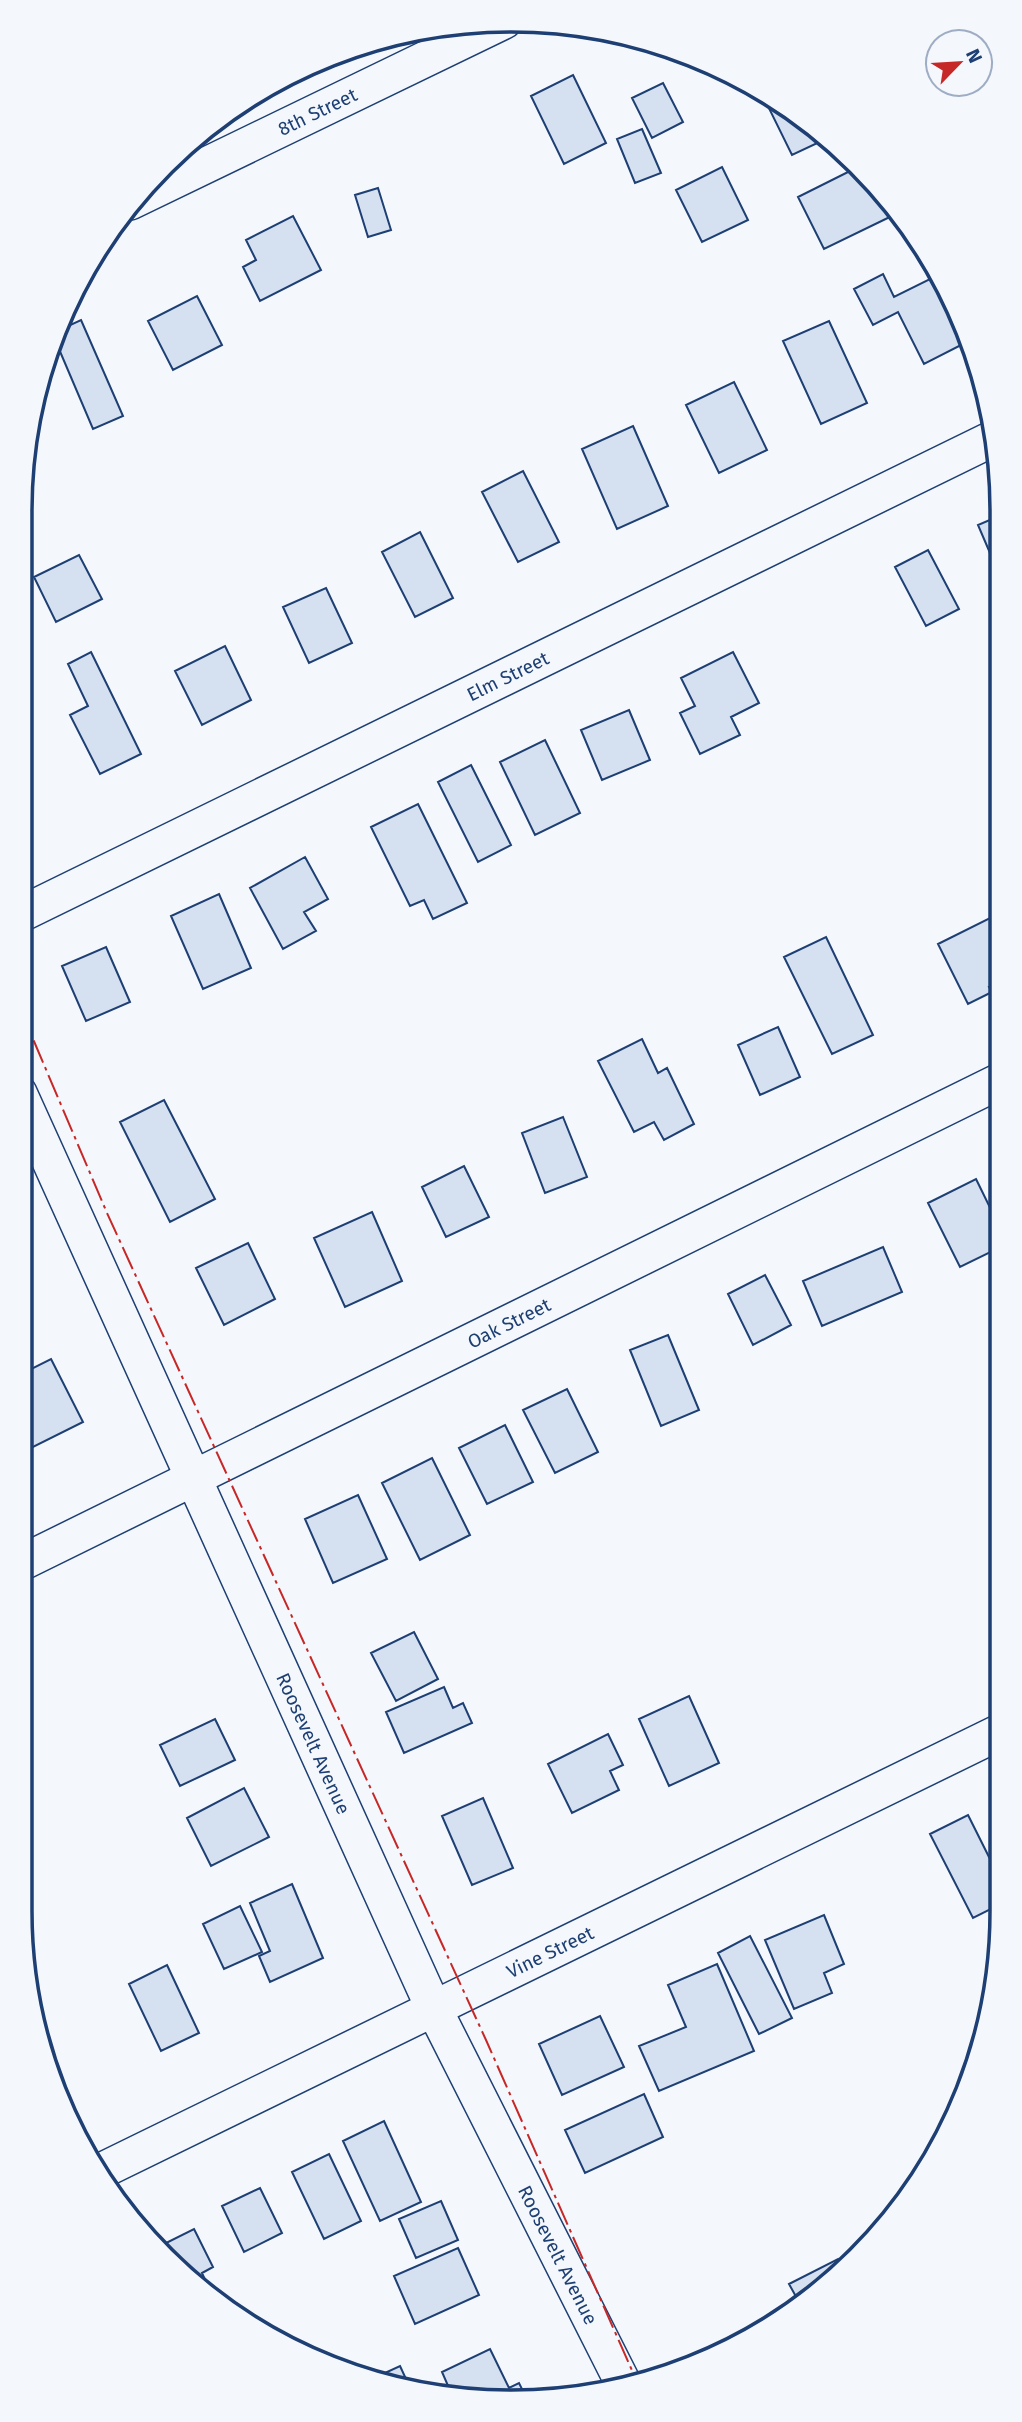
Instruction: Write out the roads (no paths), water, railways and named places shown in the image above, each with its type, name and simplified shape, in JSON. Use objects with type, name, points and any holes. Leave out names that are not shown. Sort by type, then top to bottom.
[{"type":"street","name":"8th Street","points":[[155,190],[480,33]]},
{"type":"street","name":"Elm Street","points":[[32,909],[985,442]]},
{"type":"street","name":"Oak Street","points":[[32,1558],[990,1087]]},
{"type":"street","name":"Roosevelt Avenue","points":[[32,1121],[195,1476],[433,2007],[620,2377]]},
{"type":"street","name":"Vine Street","points":[[107,2169],[433,2007],[990,1737]]}]
